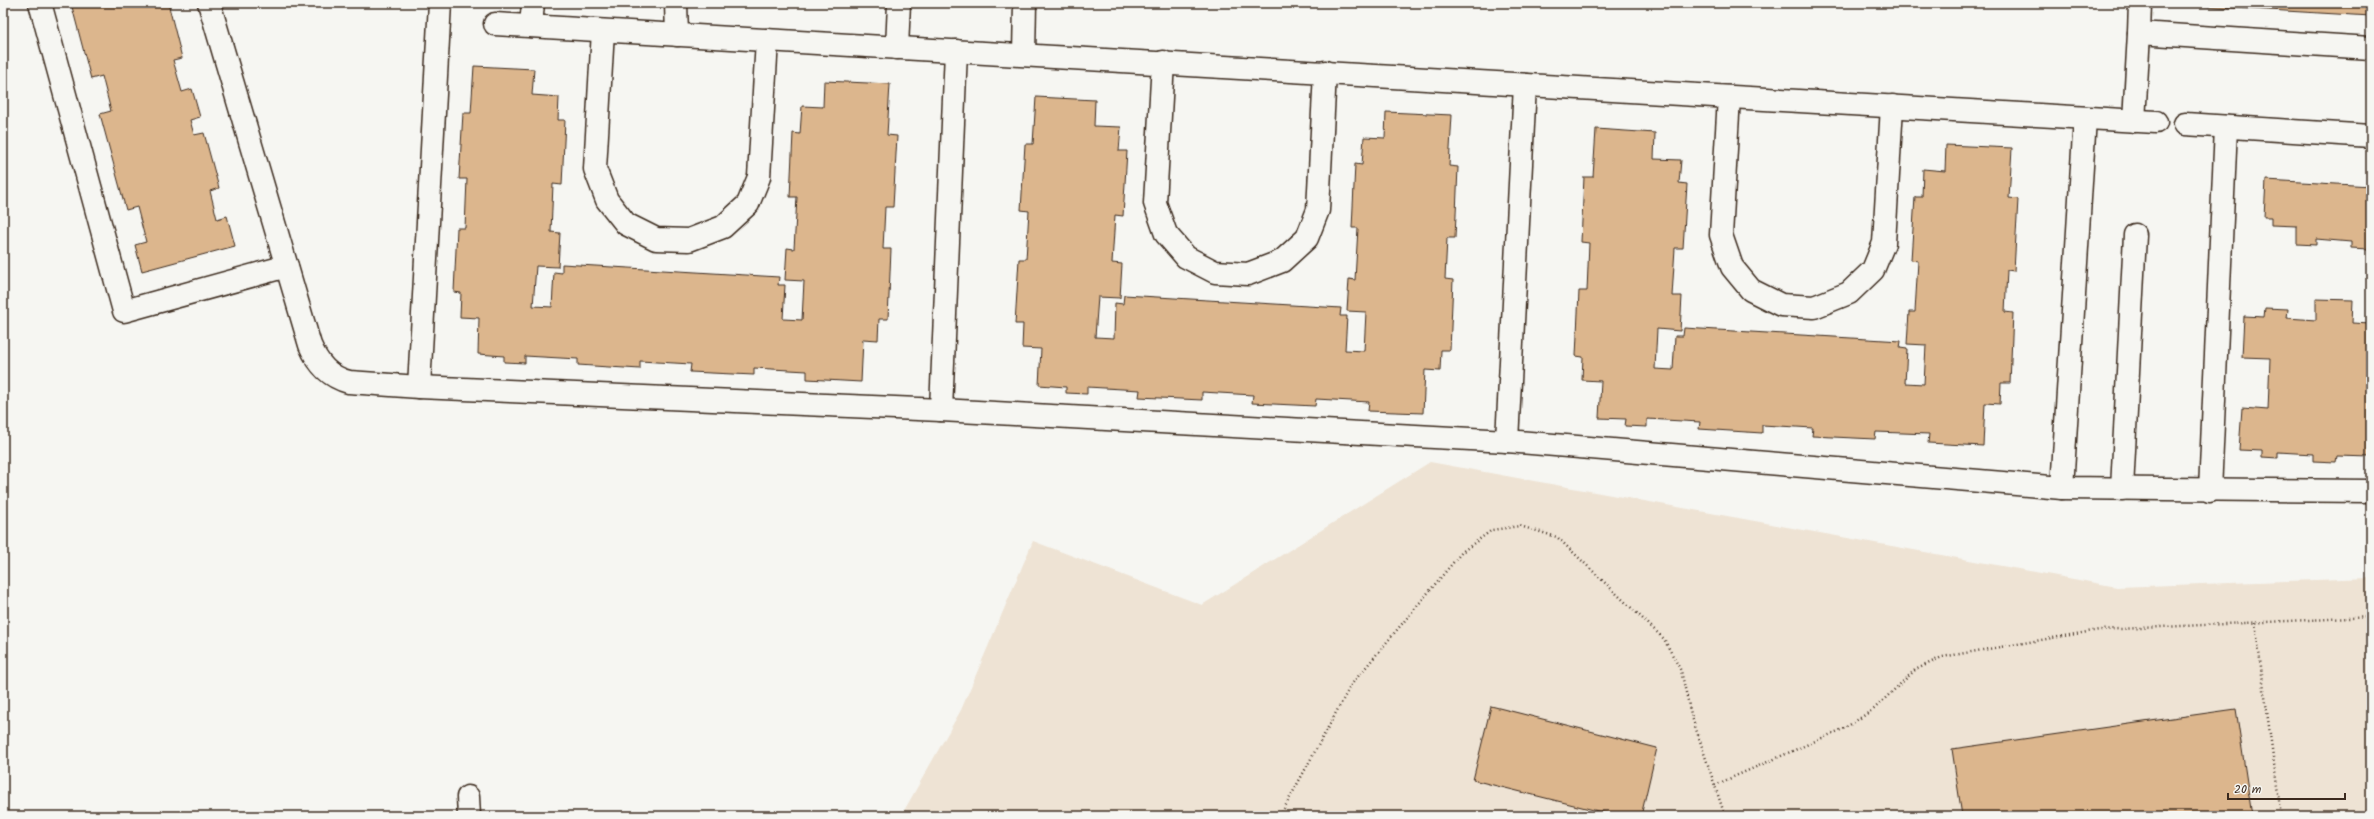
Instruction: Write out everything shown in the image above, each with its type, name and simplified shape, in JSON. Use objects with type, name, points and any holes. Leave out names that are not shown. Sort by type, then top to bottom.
[{"type":"lane","points":[[40,3],[124,311],[286,266]]},
{"type":"lane","points":[[209,3],[310,346],[316,360],[327,371],[339,379],[349,382],[419,387],[941,410],[1507,442],[2062,488],[2210,491],[2371,491]]},
{"type":"lane","points":[[419,387],[440,3]]},
{"type":"lane","points":[[532,26],[533,3]]},
{"type":"lane","points":[[676,3],[677,35]]},
{"type":"lane","points":[[897,48],[899,3]]},
{"type":"lane","points":[[1024,54],[1025,3]]},
{"type":"lane","points":[[2134,121],[2140,3]]},
{"type":"lane","points":[[495,24],[956,52],[1024,54],[1163,62],[2156,122]]},
{"type":"lane","points":[[603,31],[595,169],[607,200],[626,224],[656,239],[689,240],[723,227],[748,204],[759,177],[767,40]]},
{"type":"lane","points":[[2139,33],[2371,48]]},
{"type":"lane","points":[[941,410],[956,52]]},
{"type":"lane","points":[[1163,62],[1155,202],[1166,234],[1186,257],[1215,272],[1248,274],[1282,261],[1307,238],[1318,210],[1325,72]]},
{"type":"lane","points":[[1507,442],[1525,85]]},
{"type":"lane","points":[[1729,97],[1721,235],[1732,267],[1752,290],[1781,305],[1814,307],[1849,293],[1873,270],[1884,243],[1892,106]]},
{"type":"lane","points":[[2062,488],[2085,118]]},
{"type":"lane","points":[[2185,124],[2371,136]]},
{"type":"lane","points":[[2210,491],[2226,126]]},
{"type":"lane","points":[[2122,489],[2135,235]]},
{"type":"path","points":[[1280,816],[1351,685],[1462,552],[1492,530],[1520,526],[1557,537],[1664,639],[1681,671],[1691,714],[1725,816]]},
{"type":"path","points":[[1715,785],[1846,728],[1874,709],[1915,670],[1942,657],[2099,630],[2371,617]]},
{"type":"path","points":[[2255,622],[2281,816]]},
{"type":"shaded area","points":[[1430,462],[2117,587],[2371,578],[2371,816],[901,816],[961,710],[1033,541],[1202,605]]},
{"type":"building","points":[[71,3],[168,3],[182,58],[173,60],[182,92],[192,89],[200,117],[190,120],[194,135],[204,133],[219,188],[210,191],[217,219],[227,216],[235,246],[142,271],[135,245],[146,242],[137,207],[126,210],[100,114],[111,111],[102,76],[91,79]]},
{"type":"building","points":[[2371,3],[2371,16],[2165,4]]},
{"type":"building","points":[[474,66],[534,69],[532,95],[559,97],[558,120],[565,120],[562,185],[553,184],[551,232],[560,233],[558,267],[536,266],[533,306],[552,307],[554,272],[562,273],[562,264],[779,277],[778,285],[785,285],[783,319],[802,320],[804,281],[785,280],[787,248],[794,249],[797,197],[790,197],[793,133],[800,134],[802,106],[823,107],[824,81],[890,84],[887,135],[897,136],[893,207],[885,207],[883,249],[891,249],[888,319],[879,319],[878,340],[863,339],[861,382],[807,379],[807,371],[754,368],[754,375],[690,372],[691,364],[640,361],[640,369],[578,365],[578,359],[525,356],[525,363],[504,362],[504,356],[478,354],[479,318],[460,317],[461,293],[454,292],[457,228],[465,228],[467,179],[459,179],[463,113],[471,113]]},
{"type":"building","points":[[1036,97],[1095,100],[1094,126],[1121,127],[1119,151],[1127,151],[1123,216],[1115,215],[1112,263],[1122,264],[1120,298],[1098,297],[1095,337],[1114,338],[1115,303],[1123,304],[1124,295],[1341,308],[1340,316],[1347,316],[1345,350],[1364,351],[1366,312],[1347,311],[1349,279],[1355,280],[1358,228],[1352,228],[1355,164],[1362,165],[1364,137],[1385,138],[1386,112],[1452,115],[1449,166],[1458,167],[1455,238],[1447,238],[1445,279],[1453,280],[1450,350],[1441,350],[1440,371],[1425,370],[1423,413],[1368,411],[1369,402],[1316,399],[1315,406],[1252,403],[1253,395],[1202,392],[1202,400],[1139,397],[1140,390],[1087,387],[1087,394],[1066,393],[1066,387],[1039,385],[1041,349],[1022,348],[1023,324],[1015,324],[1019,259],[1026,259],[1029,211],[1021,210],[1025,144],[1033,144]]},
{"type":"building","points":[[1596,129],[1655,133],[1654,159],[1681,160],[1679,183],[1687,184],[1683,248],[1675,248],[1672,296],[1682,296],[1680,331],[1657,329],[1655,369],[1673,370],[1675,336],[1683,336],[1684,328],[1901,341],[1900,348],[1907,349],[1905,383],[1924,384],[1926,345],[1907,344],[1909,312],[1915,312],[1918,261],[1911,260],[1915,197],[1922,197],[1923,169],[1945,171],[1946,145],[2012,148],[2009,198],[2018,199],[2014,271],[2007,270],[2005,312],[2013,313],[2010,383],[2001,383],[2000,404],[1985,403],[1983,446],[1928,443],[1929,434],[1876,432],[1875,439],[1812,436],[1813,428],[1762,425],[1762,433],[1699,429],[1700,422],[1647,419],[1647,427],[1625,426],[1626,419],[1599,418],[1601,381],[1582,380],[1583,357],[1576,356],[1579,291],[1587,291],[1589,243],[1581,242],[1584,177],[1593,177]]},
{"type":"building","points":[[2266,180],[2371,186],[2371,231],[2368,249],[2351,248],[2351,242],[2316,239],[2316,245],[2297,244],[2297,226],[2271,225],[2271,217],[2264,217]]},
{"type":"building","points":[[2316,299],[2353,300],[2352,323],[2371,324],[2371,457],[2337,456],[2336,462],[2313,461],[2313,454],[2278,452],[2278,458],[2262,457],[2262,451],[2239,450],[2242,408],[2268,410],[2270,358],[2242,357],[2244,316],[2264,317],[2265,308],[2288,309],[2287,318],[2316,320]]},
{"type":"building","points":[[1491,706],[1657,748],[1641,816],[1618,816],[1473,780]]},
{"type":"building","points":[[2236,709],[2252,816],[1962,816],[1952,749]]}]
